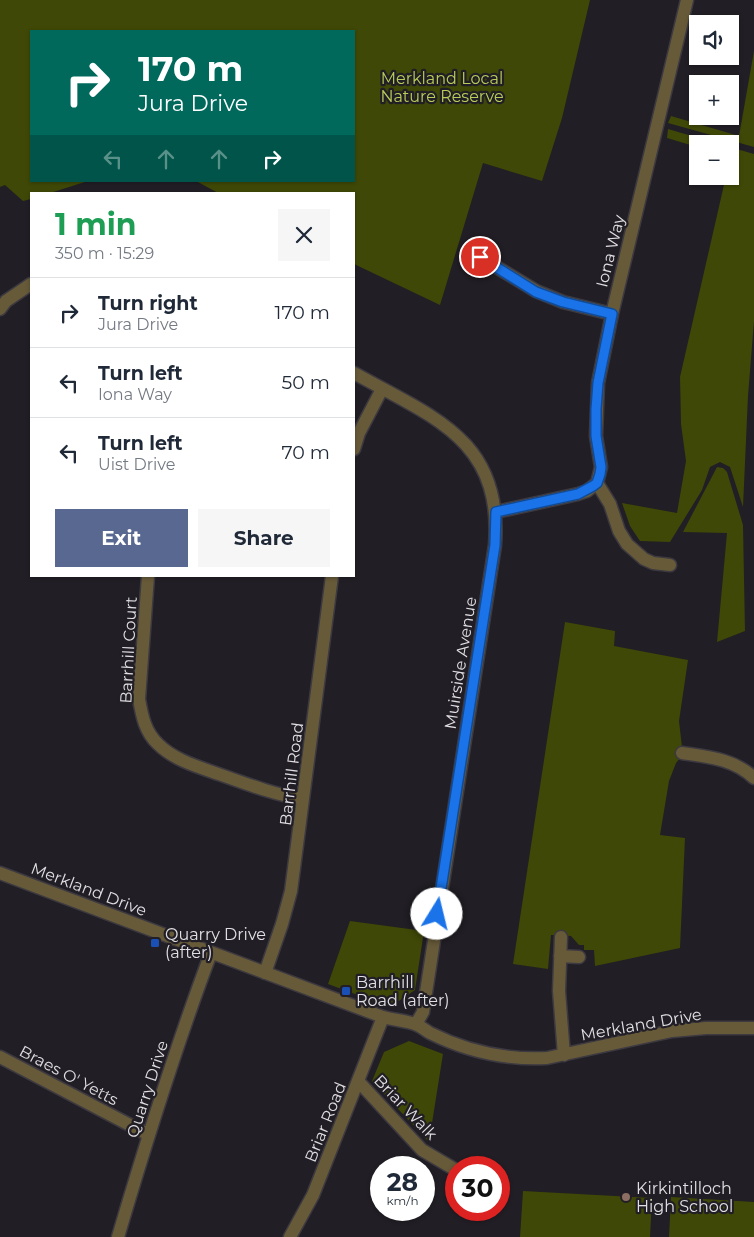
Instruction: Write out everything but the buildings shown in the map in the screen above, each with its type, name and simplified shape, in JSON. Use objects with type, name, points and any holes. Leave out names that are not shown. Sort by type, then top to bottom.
[{"type":"street","name":"Iona Way","points":[[597,483],[601,467],[596,436],[598,383],[612,314],[687,0]]},
{"type":"street","points":[[480,257],[536,292],[563,302],[612,314]]},
{"type":"street","points":[[0,309],[6,301],[30,285]]},
{"type":"street","name":"Muirside Avenue","points":[[355,374],[448,428],[465,444],[486,474],[493,494],[496,512],[495,545],[422,1012],[416,1024]]},
{"type":"street","points":[[355,446],[359,433],[382,389]]},
{"type":"street","points":[[496,512],[578,494],[588,491],[597,483],[610,504],[619,531],[627,544],[644,560],[670,565]]},
{"type":"street","name":"Barrhill Court","points":[[148,577],[139,699],[142,717],[148,731],[157,744],[187,762],[280,795],[303,799]]},
{"type":"street","name":"Barrhill Road","points":[[265,973],[291,892],[332,577]]},
{"type":"street","points":[[682,753],[726,761],[738,766],[754,778]]},
{"type":"street","name":"Merkland Drive","points":[[0,873],[383,1017],[416,1024],[429,1033],[455,1044],[506,1057],[527,1059],[564,1055],[672,1032],[706,1028],[754,1028]]},
{"type":"street","name":"Merkland Drive","points":[[561,937],[559,991],[564,1055]]},
{"type":"street","name":"Quarry Drive","points":[[118,1237],[149,1135],[211,953]]},
{"type":"street","points":[[560,956],[579,957]]},
{"type":"street","name":"Briar Road","points":[[290,1237],[313,1195],[383,1017]]},
{"type":"street","name":"Braes O' Yetts","points":[[1,1060],[149,1135]]},
{"type":"street","name":"Briar Walk","points":[[358,1082],[422,1150],[445,1164]]},
{"type":"green space","name":"Merkland Local Nature Reserve","points":[[0,0],[590,0],[562,118],[542,181],[483,163],[440,305],[355,264],[355,192],[216,192],[198,182],[355,182],[355,30],[30,30],[30,182],[85,182],[53,192],[30,192],[30,199],[23,201],[5,185],[0,187]]},
{"type":"green space","points":[[754,51],[754,147],[739,143]]},
{"type":"green space","points":[[671,116],[689,121],[689,125],[702,125],[736,135],[711,135],[668,123]]},
{"type":"green space","points":[[668,129],[689,135],[689,145],[667,138]]},
{"type":"green space","points":[[739,150],[754,154],[754,321],[748,396],[743,507],[730,467],[720,462],[710,467],[702,490],[670,542],[640,541],[630,526],[622,503],[677,513],[686,461],[681,424],[680,377],[724,185],[739,185]]},
{"type":"green space","points":[[717,467],[723,468],[727,472],[743,525],[745,631],[717,642],[727,533],[683,532]]},
{"type":"green space","points":[[565,622],[615,631],[614,646],[688,660],[679,721],[682,747],[680,758],[669,781],[660,835],[685,838],[680,948],[595,966],[594,950],[584,950],[584,945],[579,945],[571,936],[551,935],[548,969],[513,964]]},
{"type":"green space","points":[[350,921],[424,931],[415,990],[390,1007],[328,984]]},
{"type":"green space","points":[[409,1041],[443,1054],[429,1142],[372,1081],[384,1052]]},
{"type":"green space","points":[[523,1191],[652,1198],[650,1237],[520,1237]]},
{"type":"green space","points":[[671,1197],[754,1202],[754,1237],[669,1237]]},
{"type":"place","name":"Quarry Drive (after)","points":[[155,943]]},
{"type":"place","name":"Barrhill Road (after)","points":[[346,991]]},
{"type":"place","name":"Kirkintilloch High School","points":[[626,1197]]},
{"type":"route","points":[[437,914],[495,545],[496,512],[578,494],[588,491],[597,483],[601,467],[596,436],[598,383],[612,314],[563,302],[536,292],[480,257]]}]
